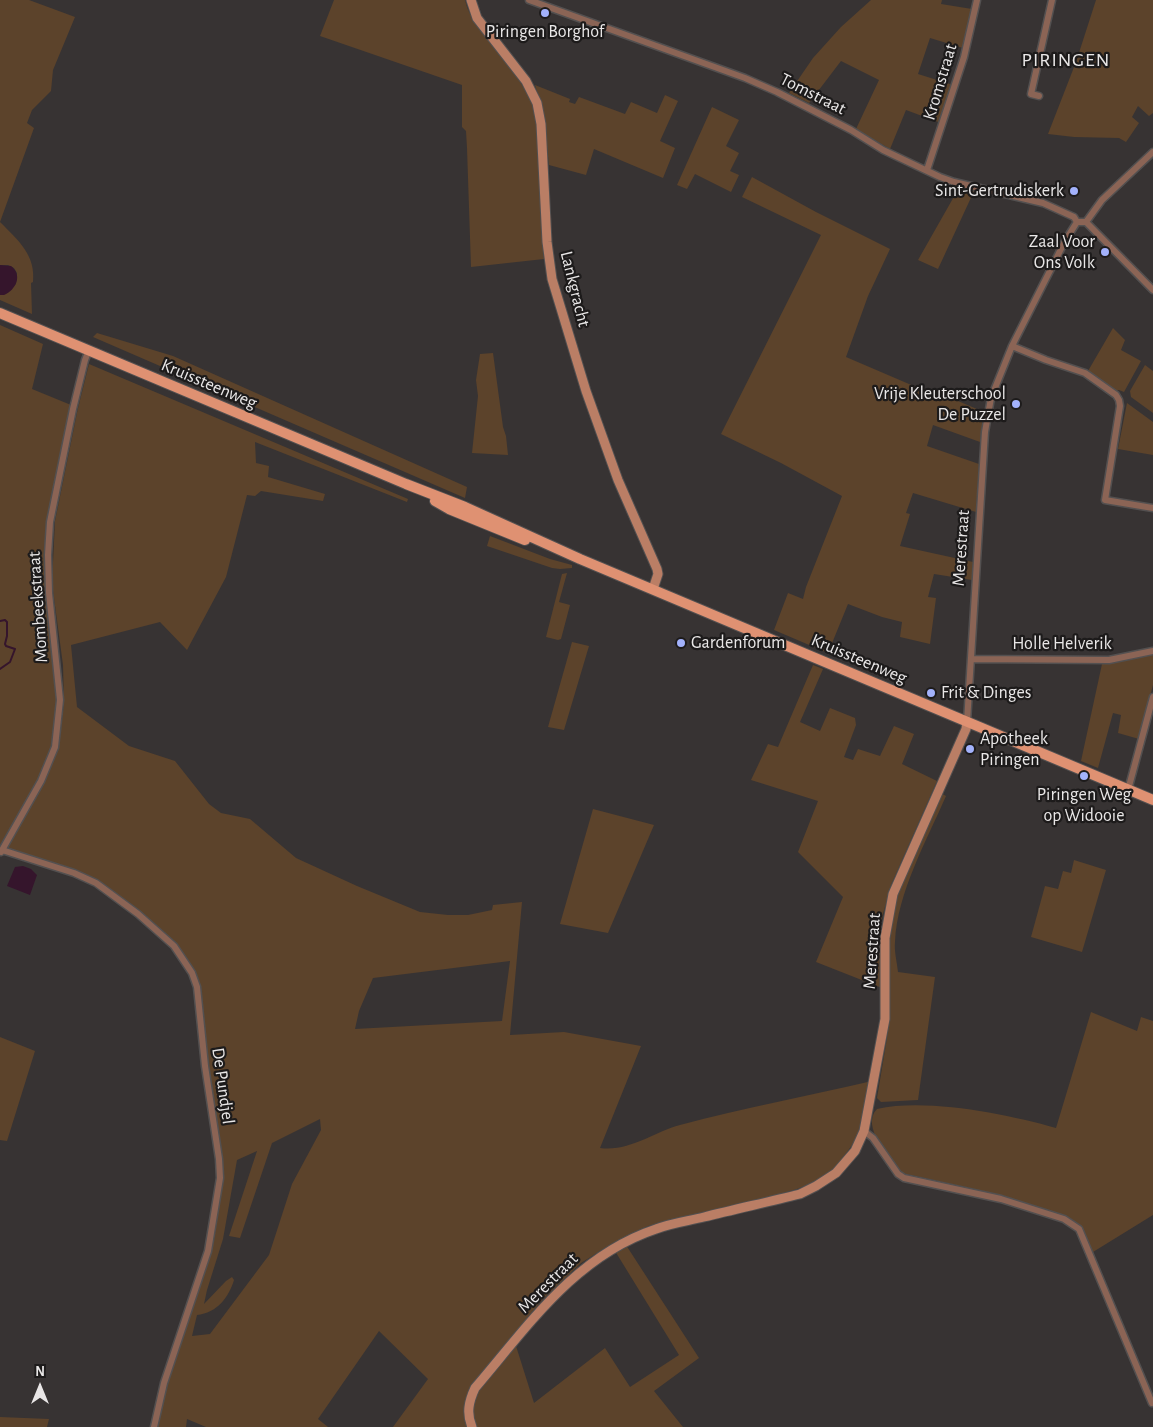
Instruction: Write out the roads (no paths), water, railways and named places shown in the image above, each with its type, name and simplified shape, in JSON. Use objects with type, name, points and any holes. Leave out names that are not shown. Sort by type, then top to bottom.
[{"type":"main road","name":"Kruissteenweg","points":[[0,313],[465,507],[580,559],[1153,800]]},
{"type":"street","name":"Lankgracht","points":[[471,0],[477,18],[526,81],[537,103],[541,124],[547,242],[552,279],[586,391],[618,480],[658,570],[653,589]]},
{"type":"street","name":"Tomstraat","points":[[529,0],[745,78],[777,92],[851,130],[883,150],[954,182],[1044,202],[1074,217],[1077,222]]},
{"type":"street","name":"Kromstraat","points":[[927,170],[964,57],[977,0]]},
{"type":"street","points":[[1039,96],[1031,94],[1052,0]]},
{"type":"street","points":[[1086,222],[1102,200],[1153,152]]},
{"type":"street","points":[[1077,222],[1086,222],[1153,290]]},
{"type":"street","name":"Merestraat","points":[[472,1427],[469,1420],[469,1405],[475,1388],[548,1302],[584,1267],[624,1242],[655,1229],[800,1194],[836,1173],[855,1150],[864,1130],[885,1019],[885,938],[893,894],[966,729],[985,432],[992,398],[1012,346],[1065,241],[1077,222]]},
{"type":"street","points":[[1012,346],[1085,373],[1116,395],[1120,406],[1105,500],[1153,508]]},
{"type":"street","name":"Mombeekstraat","points":[[1,852],[41,780],[55,747],[60,700],[49,594],[48,554],[50,522],[73,409],[89,350]]},
{"type":"street","name":"Holle Helverik","points":[[970,659],[1109,660],[1132,657],[1153,651]]},
{"type":"street","points":[[1128,790],[1153,697]]},
{"type":"street","name":"De Pundjel","points":[[1,852],[74,872],[96,883],[138,914],[174,946],[192,973],[199,997],[204,1066],[219,1159],[220,1178],[208,1251],[164,1383],[154,1427]]},
{"type":"street","points":[[864,1130],[873,1138],[898,1174],[904,1178],[1001,1199],[1064,1219],[1079,1229],[1152,1403]]},
{"type":"waterway","points":[[0,621],[5,620],[7,622],[6,646],[15,649],[10,662],[0,669]]},
{"type":"place","name":"Piringen Borghof","points":[[545,13]]},
{"type":"place","name":"Sint-Gertrudiskerk","points":[[1074,191]]},
{"type":"place","name":"Zaal Voor Ons Volk","points":[[1105,252]]},
{"type":"place","name":"Vrije Kleuterschool De Puzzel","points":[[1016,404]]},
{"type":"place","name":"Gardenforum","points":[[681,643]]},
{"type":"place","name":"Frit & Dinges","points":[[931,693]]},
{"type":"place","name":"Apotheek Piringen","points":[[970,749]]},
{"type":"place","name":"Piringen Weg op Widooie","points":[[1084,776]]},
{"type":"district","name":"PIRINGEN","points":[[1066,60]]}]
